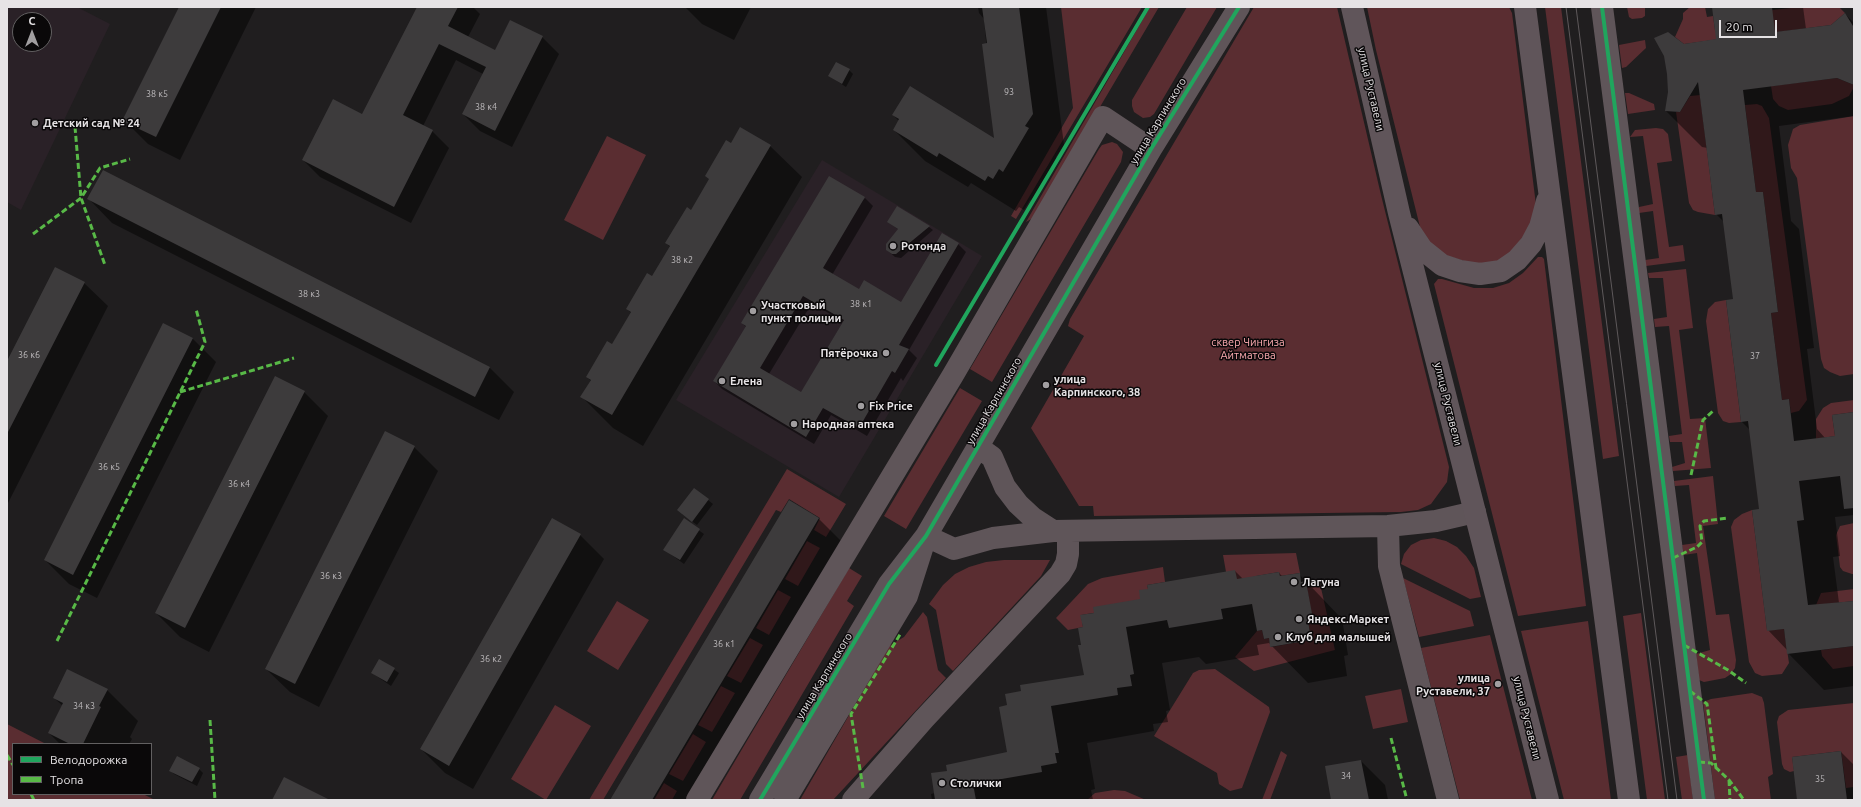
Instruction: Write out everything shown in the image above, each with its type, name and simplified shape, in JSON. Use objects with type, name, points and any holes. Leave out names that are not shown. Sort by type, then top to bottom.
[{"type":"main road","name":"улица Руставели","points":[[1352,7],[1399,213],[1548,800]]},
{"type":"main road","points":[[1525,7],[1629,800]]},
{"type":"main road","points":[[1399,213],[1422,249],[1442,265],[1460,271],[1480,274],[1500,271],[1518,260],[1531,244],[1540,226],[1549,194]]},
{"type":"street","name":"улица Карпинского","points":[[760,800],[889,584],[926,536],[1151,149],[1239,7]]},
{"type":"street","points":[[1602,7],[1704,800]]},
{"type":"street","points":[[697,800],[953,375],[1103,117],[1151,149]]},
{"type":"street","points":[[978,447],[992,457],[1005,487],[1018,504],[1033,518],[1060,531]]},
{"type":"street","points":[[926,536],[954,549],[994,538],[1060,531],[1388,526],[1436,521],[1475,512]]},
{"type":"street","points":[[1388,526],[1390,566],[1448,800]]},
{"type":"street","points":[[853,800],[924,720],[1060,574],[1067,559],[1060,531]]},
{"type":"street","name":"улица Карпинского","points":[[785,800],[907,596],[926,536]]},
{"type":"shaded area","name":"Детский сад № 24","points":[[7,7],[77,7],[110,24],[21,210],[7,202]]},
{"type":"shaded area","points":[[822,160],[982,256],[839,497],[676,400]]},
{"type":"green space","points":[[1061,7],[1142,7],[1016,219],[1011,216],[1073,108]]},
{"type":"green space","points":[[1150,7],[1159,7],[1035,217],[1026,222]]},
{"type":"green space","points":[[1187,7],[1217,7],[1154,114],[1150,117],[1143,118],[1134,112],[1132,100]]},
{"type":"green space","name":"сквер Чингиза Айтматова","points":[[1254,7],[1337,7],[1381,195],[1449,467],[1447,482],[1431,504],[1418,510],[1401,512],[1094,516],[1093,506],[1079,506],[1031,428],[1084,336],[1068,326],[1070,319]]},
{"type":"green space","points":[[1367,7],[1509,7],[1512,13],[1536,205],[1532,221],[1523,237],[1511,253],[1498,263],[1481,266],[1444,255],[1432,245],[1421,231],[1376,50]]},
{"type":"green space","points":[[1545,7],[1561,7],[1619,456],[1603,459]]},
{"type":"green space","points":[[1627,7],[1645,7],[1645,16],[1642,18],[1632,19],[1629,17]]},
{"type":"green space","points":[[1690,7],[1705,7],[1707,17],[1713,16],[1715,30],[1720,39],[1684,44],[1675,37],[1683,19],[1683,13]]},
{"type":"green space","points":[[1800,7],[1839,7],[1845,13],[1831,25],[1770,33],[1772,10]]},
{"type":"green space","points":[[1645,40],[1646,48],[1626,67],[1622,68],[1619,45]]},
{"type":"green space","points":[[1837,78],[1854,85],[1854,87],[1849,96],[1832,104],[1788,110],[1779,106],[1773,99],[1771,86]]},
{"type":"green space","points":[[1625,93],[1629,93],[1654,104],[1655,110],[1628,114]]},
{"type":"green space","points":[[1700,95],[1715,215],[1693,210],[1689,203],[1676,112],[1680,112],[1690,96]]},
{"type":"green space","points":[[1757,104],[1762,106],[1769,118],[1807,400],[1799,411],[1791,413],[1789,399],[1782,400],[1771,313],[1778,312],[1763,192],[1756,192],[1745,105]]},
{"type":"green space","points":[[1854,116],[1854,374],[1840,376],[1824,368],[1821,359],[1797,178],[1791,168],[1788,145],[1793,129],[1800,125]]},
{"type":"green space","points":[[1656,128],[1663,129],[1668,134],[1672,161],[1657,163],[1669,247],[1683,245],[1685,261],[1646,266],[1645,260],[1659,258],[1653,211],[1639,213],[1639,207],[1653,204],[1643,136],[1630,137],[1635,130]]},
{"type":"green space","points":[[607,136],[646,155],[603,240],[564,220]]},
{"type":"green space","points":[[1112,142],[1117,144],[1123,152],[1121,162],[992,382],[970,369],[1099,149],[1102,145]]},
{"type":"green space","points":[[1538,257],[1542,257],[1544,259],[1586,606],[1518,616],[1434,284],[1438,279],[1442,279],[1474,288],[1493,288],[1509,283],[1523,273]]},
{"type":"green space","points":[[1686,269],[1693,328],[1679,330],[1690,419],[1705,418],[1711,468],[1673,471],[1672,467],[1685,463],[1682,442],[1670,442],[1669,436],[1682,434],[1669,326],[1655,327],[1654,319],[1667,317],[1663,278],[1649,278],[1648,273]]},
{"type":"green space","points":[[1726,300],[1741,422],[1729,423],[1723,421],[1718,413],[1706,321],[1708,309],[1715,302]]},
{"type":"green space","points":[[960,388],[982,401],[906,529],[884,516]]},
{"type":"green space","points":[[1854,400],[1854,412],[1832,415],[1835,436],[1816,439],[1816,419],[1823,408],[1831,403]]},
{"type":"green space","points":[[787,469],[846,504],[826,537],[814,530],[820,518],[789,499],[781,512],[776,510],[603,800],[589,800]]},
{"type":"green space","points":[[1713,476],[1718,524],[1703,526],[1716,615],[1729,614],[1736,660],[1735,668],[1731,674],[1725,678],[1704,682],[1699,680],[1696,654],[1710,650],[1697,553],[1684,555],[1682,545],[1696,543],[1689,485],[1675,486],[1674,481]]},
{"type":"green space","points":[[1752,510],[1767,630],[1784,629],[1789,663],[1782,674],[1762,676],[1755,673],[1749,662],[1731,527],[1734,520],[1742,514]]},
{"type":"green space","points":[[1854,523],[1854,574],[1852,574],[1843,571],[1840,567],[1836,535],[1840,526]]},
{"type":"green space","points":[[1434,538],[1446,541],[1457,547],[1466,556],[1474,568],[1481,597],[1470,599],[1401,564],[1404,554],[1411,545],[1421,540]]},
{"type":"green space","points":[[807,541],[820,548],[798,586],[785,579]]},
{"type":"green space","points":[[1296,553],[1300,573],[1280,576],[1279,572],[1256,576],[1237,583],[1226,572],[1223,555]]},
{"type":"green space","points":[[1004,560],[1050,560],[1041,576],[953,671],[946,664],[936,610],[929,604],[943,585],[955,574],[969,567],[986,562]]},
{"type":"green space","points":[[1163,567],[1165,582],[1147,585],[1148,589],[1141,605],[1081,615],[1083,627],[1068,630],[1056,618],[1088,584],[1102,578]]},
{"type":"green space","points":[[849,568],[862,576],[847,601],[854,606],[740,800],[712,800]]},
{"type":"green space","points":[[1403,578],[1470,611],[1474,626],[1419,637]]},
{"type":"green space","points":[[1319,579],[1335,650],[1254,671],[1235,657],[1257,631],[1262,630],[1264,639],[1269,638],[1271,647],[1311,640],[1308,620],[1312,619],[1306,581]]},
{"type":"green space","points":[[1854,589],[1854,601],[1816,605],[1821,593]]},
{"type":"green space","points":[[778,590],[791,597],[769,635],[756,628]]},
{"type":"green space","points":[[617,601],[649,620],[618,670],[587,651]]},
{"type":"green space","points":[[923,612],[927,617],[938,670],[946,678],[833,800],[800,800],[889,646],[904,637]]},
{"type":"green space","points":[[1641,613],[1665,800],[1647,800],[1623,616]]},
{"type":"green space","points":[[1588,621],[1611,800],[1564,800],[1521,631]]},
{"type":"green space","points":[[1490,635],[1532,800],[1460,800],[1421,648]]},
{"type":"green space","points":[[750,638],[763,645],[741,683],[727,676]]},
{"type":"green space","points":[[1854,646],[1854,666],[1833,669],[1822,656],[1821,650]]},
{"type":"green space","points":[[1215,669],[1269,707],[1270,712],[1242,788],[1230,791],[1219,784],[1217,773],[1154,736],[1193,673],[1199,670]]},
{"type":"green space","points":[[721,686],[735,693],[712,732],[698,725]]},
{"type":"green space","points":[[1401,689],[1408,722],[1373,729],[1365,696]]},
{"type":"green space","points":[[1752,693],[1762,697],[1764,703],[1773,774],[1768,777],[1771,800],[1715,800],[1703,702],[1711,699]]},
{"type":"green space","points":[[1854,703],[1854,787],[1846,788],[1841,751],[1792,757],[1794,771],[1790,772],[1784,769],[1782,764],[1777,722],[1779,716],[1788,710]]},
{"type":"green space","points":[[555,705],[591,726],[546,800],[511,779]]},
{"type":"green space","points":[[7,724],[44,743],[12,743],[12,795],[145,795],[155,800],[7,800]]},
{"type":"green space","points":[[693,734],[706,742],[683,781],[669,774]]},
{"type":"green space","points":[[1281,751],[1287,755],[1270,800],[1262,800]]},
{"type":"green space","points":[[1688,755],[1693,800],[1682,800],[1676,757]]},
{"type":"green space","points":[[664,783],[677,791],[672,800],[654,800]]},
{"type":"green space","points":[[1114,790],[1125,791],[1146,800],[1087,800],[1095,793]]},
{"type":"building","points":[[179,7],[221,7],[156,137],[122,121]]},
{"type":"building","points":[[417,7],[458,7],[448,26],[495,50],[510,20],[543,36],[495,131],[462,114],[486,67],[439,44],[403,115],[433,130],[394,207],[302,160],[333,99],[362,114]]},
{"type":"building","points":[[982,7],[1019,7],[1033,114],[1025,126],[1029,128],[1003,172],[999,169],[993,179],[988,176],[985,181],[939,153],[937,157],[893,130],[899,119],[892,115],[910,86],[994,138],[982,44],[987,43]]},
{"type":"building","points":[[1712,7],[1772,7],[1775,32],[1831,25],[1845,13],[1853,26],[1854,85],[1837,78],[1743,90],[1756,192],[1763,192],[1778,312],[1771,313],[1782,400],[1789,399],[1794,441],[1835,436],[1832,415],[1854,412],[1854,508],[1844,509],[1840,476],[1799,481],[1804,520],[1797,521],[1808,605],[1854,601],[1854,646],[1787,654],[1784,629],[1767,631],[1752,510],[1759,509],[1748,421],[1741,422],[1726,300],[1733,299],[1722,214],[1715,215],[1698,82],[1680,112],[1665,111],[1668,92],[1667,74],[1664,56],[1654,38],[1668,32],[1684,44],[1716,39]]},
{"type":"building","points":[[836,62],[850,69],[842,84],[828,76]]},
{"type":"building","points":[[740,127],[771,145],[612,415],[580,397],[591,380],[586,377],[607,341],[612,344],[631,312],[626,309],[647,273],[652,276],[670,246],[665,243],[687,207],[691,210],[709,179],[705,176],[726,140],[731,143]]},
{"type":"building","points":[[103,170],[490,367],[475,397],[87,199]]},
{"type":"building","points":[[829,176],[865,197],[823,268],[859,289],[864,280],[901,302],[942,233],[959,243],[899,345],[909,349],[895,373],[892,371],[859,428],[823,408],[806,437],[713,381],[746,326],[741,323]],"holes":[[[803,296],[844,320],[801,392],[760,368]]]},
{"type":"building","points":[[897,206],[930,226],[896,254],[892,254],[886,250],[886,244],[898,229],[887,222]]},
{"type":"building","points":[[55,267],[85,282],[7,434],[7,361]]},
{"type":"building","points":[[163,323],[193,338],[73,575],[44,560]]},
{"type":"building","points":[[275,376],[305,391],[185,628],[155,613]]},
{"type":"building","points":[[385,431],[415,446],[295,684],[265,669]]},
{"type":"building","points":[[694,488],[709,499],[692,522],[677,510]]},
{"type":"building","points":[[789,500],[819,518],[652,800],[610,800]]},
{"type":"building","points":[[552,518],[581,534],[449,766],[420,749]]},
{"type":"building","points":[[684,518],[700,529],[680,560],[663,550]]},
{"type":"building","points":[[1235,570],[1237,579],[1279,572],[1280,576],[1300,573],[1301,582],[1306,581],[1313,619],[1308,620],[1311,640],[1270,647],[1269,638],[1264,639],[1262,630],[1257,631],[1252,604],[1221,609],[1223,619],[1169,628],[1167,620],[1126,627],[1134,674],[1130,675],[1132,686],[1117,688],[1118,695],[1051,706],[1059,753],[1055,753],[1057,763],[1041,766],[1042,772],[973,784],[976,800],[935,800],[931,773],[947,771],[946,765],[1007,752],[999,707],[1007,705],[1005,694],[1021,691],[1020,685],[1084,675],[1078,645],[1081,645],[1078,628],[1083,627],[1080,615],[1094,613],[1093,607],[1140,599],[1139,590],[1148,589],[1147,585]]},
{"type":"building","points":[[379,659],[395,668],[387,682],[371,673]]},
{"type":"building","points":[[67,669],[108,689],[83,743],[68,743],[48,733],[63,703],[53,698]]},
{"type":"building","points":[[1841,751],[1847,800],[1797,800],[1792,757]]},
{"type":"building","points":[[177,756],[200,768],[192,782],[169,771]]},
{"type":"building","points":[[1361,760],[1369,800],[1331,800],[1325,766]]},
{"type":"building","points":[[284,777],[330,800],[272,800]]},
{"type":"tram line","points":[[1566,7],[1668,800]]},
{"type":"tram line","points":[[1576,7],[1677,800]]},
{"type":"marked path","points":[[75,127],[81,198],[105,265]]},
{"type":"marked path","points":[[33,234],[81,198],[100,168],[130,159]]},
{"type":"marked path","points":[[57,641],[205,342],[196,309]]},
{"type":"marked path","points":[[180,392],[294,358]]},
{"type":"marked path","points":[[1691,475],[1703,420],[1713,411]]},
{"type":"marked path","points":[[1673,558],[1697,547],[1702,542],[1700,526],[1704,521],[1728,518]]},
{"type":"marked path","points":[[863,788],[851,714],[901,633]]},
{"type":"marked path","points":[[1684,645],[1728,670],[1746,683]]},
{"type":"marked path","points":[[1690,691],[1707,704],[1716,768]]},
{"type":"marked path","points":[[210,720],[215,800]]},
{"type":"marked path","points":[[1391,738],[1407,800]]},
{"type":"marked path","points":[[7,755],[12,763]]},
{"type":"marked path","points":[[1699,762],[1711,763],[1729,780],[1744,800]]},
{"type":"marked path","points":[[1729,780],[1730,800]]},
{"type":"marked path","points":[[32,795],[34,800]]},
{"type":"cycle path","points":[[936,365],[1148,7]]},
{"type":"cycle path","points":[[760,800],[889,584],[926,536],[1151,149],[1239,7]]},
{"type":"cycle path","points":[[1602,7],[1704,800]]},
{"type":"place","name":"Детский сад № 24","points":[[35,123]]},
{"type":"place","name":"Ротонда","points":[[893,246]]},
{"type":"place","name":"Участковый пункт полиции","points":[[753,311]]},
{"type":"place","name":"Пятёрочка","points":[[886,353]]},
{"type":"place","name":"Елена","points":[[722,381]]},
{"type":"place","name":"улица Карпинского, 38","points":[[1046,385]]},
{"type":"place","name":"Fix Price","points":[[861,406]]},
{"type":"place","name":"Народная аптека","points":[[794,424]]},
{"type":"place","name":"Лагуна","points":[[1294,582]]},
{"type":"place","name":"Яндекс.Маркет","points":[[1299,619]]},
{"type":"place","name":"Клуб для малышей","points":[[1278,637]]},
{"type":"place","name":"улица Руставели, 37","points":[[1498,684]]},
{"type":"place","name":"Столички","points":[[942,783]]}]
